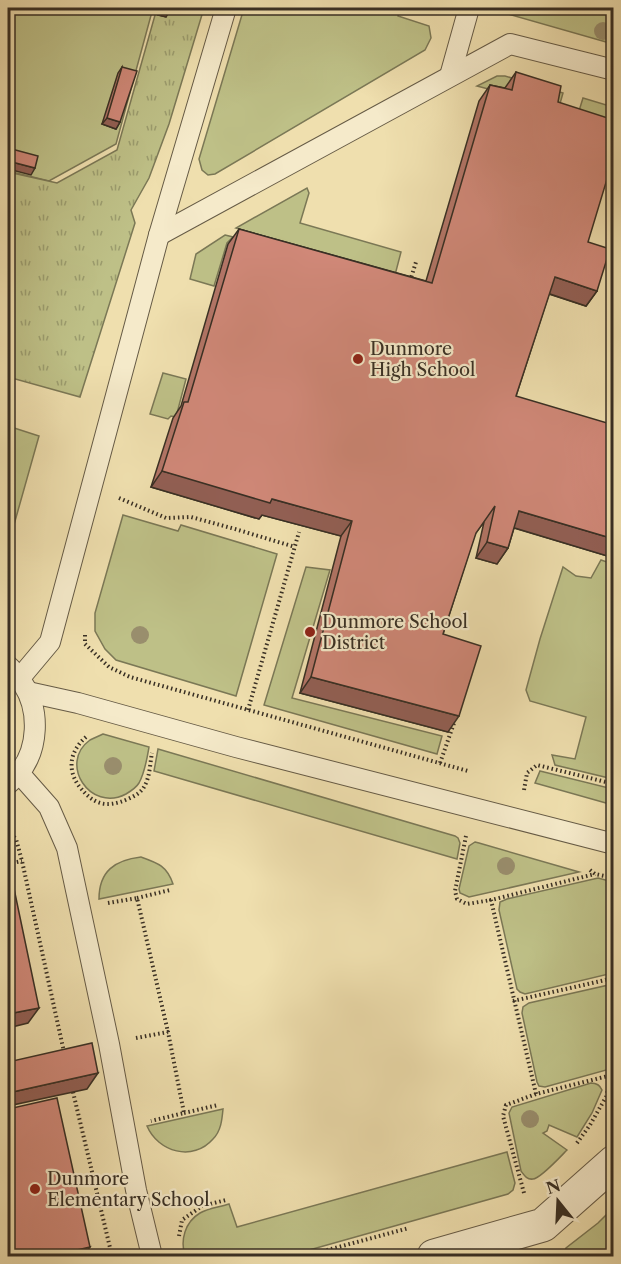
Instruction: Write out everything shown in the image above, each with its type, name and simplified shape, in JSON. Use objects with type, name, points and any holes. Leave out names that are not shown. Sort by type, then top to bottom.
[{"type":"street","points":[[434,1257],[543,1225],[614,1162]]},
{"type":"lane","points":[[18,679],[50,642],[159,235],[226,8]]},
{"type":"lane","points":[[450,76],[469,8]]},
{"type":"lane","points":[[159,235],[510,44],[614,70]]},
{"type":"lane","points":[[18,679],[34,712],[35,733],[30,754],[13,778],[49,807],[67,848],[109,1044],[136,1190],[152,1257]]},
{"type":"lane","points":[[18,679],[78,703],[236,747],[614,844]]},
{"type":"path","points":[[409,283],[416,262]]},
{"type":"path","points":[[118,498],[166,518],[191,517],[295,548]]},
{"type":"path","points":[[248,710],[300,532]]},
{"type":"path","points":[[85,626],[85,644],[109,667],[130,677],[468,771]]},
{"type":"path","points":[[440,764],[454,723]]},
{"type":"path","points":[[90,734],[78,745],[71,757],[71,770],[75,780],[87,796],[95,802],[116,804],[139,794],[145,785],[153,752]]},
{"type":"path","points":[[524,790],[527,773],[537,765],[614,784]]},
{"type":"path","points":[[8,830],[16,839],[22,861],[64,1053]]},
{"type":"path","points":[[467,835],[455,891],[457,899],[467,904],[595,874]]},
{"type":"path","points":[[8,864],[22,861]]},
{"type":"path","points":[[102,904],[170,890]]},
{"type":"path","points":[[136,898],[168,1032]]},
{"type":"path","points":[[491,900],[536,1094]]},
{"type":"path","points":[[513,1001],[614,978]]},
{"type":"path","points":[[533,1187],[524,1194],[503,1116],[506,1105],[613,1072]]},
{"type":"path","points":[[571,1151],[606,1098],[613,1072]]},
{"type":"path","points":[[73,1092],[112,1257]]},
{"type":"path","points":[[184,1113],[218,1105]]},
{"type":"path","points":[[177,1244],[182,1220],[202,1206],[226,1200]]},
{"type":"path","points":[[305,1257],[416,1226]]},
{"type":"green space","points":[[8,8],[153,8],[116,144],[49,181],[8,171]]},
{"type":"green space","points":[[157,8],[204,8],[169,124],[149,178],[131,210],[135,223],[80,397],[8,377],[8,172],[57,183],[117,150]]},
{"type":"green space","points":[[244,8],[400,8],[398,16],[429,26],[431,38],[425,50],[215,174],[208,175],[202,170],[199,159]]},
{"type":"green space","points":[[490,8],[613,8],[613,44],[494,10]]},
{"type":"green space","points":[[497,76],[505,76],[563,93],[555,121],[505,88],[492,90],[477,86]]},
{"type":"green space","points":[[583,98],[613,107],[613,139],[574,127]]},
{"type":"green space","points":[[307,188],[309,193],[300,223],[401,252],[395,275],[236,228]]},
{"type":"green space","points":[[225,235],[233,237],[227,243],[214,286],[190,279],[196,254]]},
{"type":"green space","points":[[163,373],[186,379],[176,417],[171,416],[168,419],[150,414]]},
{"type":"green space","points":[[8,426],[39,436],[8,546]]},
{"type":"green space","points":[[123,515],[178,531],[181,525],[277,554],[236,696],[116,660],[105,649],[95,631],[95,613]]},
{"type":"green space","points":[[601,560],[613,564],[613,779],[555,765],[552,755],[575,759],[586,717],[530,701],[526,690],[563,567],[576,576],[591,578]]},
{"type":"green space","points":[[306,567],[330,570],[292,698],[442,736],[437,754],[264,705]]},
{"type":"green space","points":[[103,734],[149,747],[138,785],[126,794],[113,798],[101,797],[90,791],[82,783],[78,772],[77,761],[81,750],[90,740]]},
{"type":"green space","points":[[158,749],[455,836],[460,843],[457,859],[154,771]]},
{"type":"green space","points":[[540,771],[613,789],[613,805],[535,783]]},
{"type":"green space","points":[[475,842],[579,872],[469,897],[460,893],[459,889],[469,846]]},
{"type":"green space","points":[[141,857],[161,866],[168,873],[173,884],[99,899],[102,881],[110,869],[123,861]]},
{"type":"green space","points":[[598,878],[613,882],[613,973],[525,994],[520,992],[517,989],[499,910],[500,902]]},
{"type":"green space","points":[[613,984],[614,1055],[610,1069],[545,1087],[539,1086],[522,1013],[523,1007],[529,1003]]},
{"type":"green space","points":[[595,1083],[602,1090],[592,1113],[577,1137],[549,1125],[547,1131],[543,1133],[567,1150],[536,1178],[527,1178],[521,1171],[509,1113],[512,1107]]},
{"type":"green space","points":[[223,1109],[221,1125],[216,1136],[205,1146],[196,1150],[186,1152],[167,1148],[152,1135],[147,1126]]},
{"type":"green space","points":[[507,1152],[515,1183],[513,1190],[508,1194],[288,1256],[185,1256],[183,1244],[187,1226],[200,1213],[207,1210],[229,1204],[237,1227]]},
{"type":"green space","points":[[613,1208],[613,1256],[555,1256],[564,1253],[566,1248]]},
{"type":"building","points":[[122,67],[137,71],[120,122],[107,118]]},
{"type":"building","name":"Dunmore High School","points":[[516,72],[561,86],[558,102],[614,120],[614,156],[588,242],[610,249],[597,291],[555,277],[516,396],[614,425],[614,539],[519,511],[508,548],[487,542],[495,506],[476,533],[443,634],[481,646],[459,716],[311,677],[352,521],[272,499],[270,503],[162,471],[184,402],[188,402],[239,229],[432,283],[490,85],[512,90]]},
{"type":"building","points":[[8,148],[38,156],[35,168],[8,161]]},
{"type":"building","points":[[12,879],[39,1008],[8,1014],[8,880]]},
{"type":"building","points":[[92,1043],[98,1073],[8,1093],[8,1062]]},
{"type":"building","name":"Dunmore Elementary School","points":[[57,1098],[90,1247],[47,1257],[8,1257],[8,1109]]},
{"type":"place","name":"Dunmore High School","points":[[358,359]]},
{"type":"place","name":"Dunmore School District","points":[[310,632]]},
{"type":"place","name":"Dunmore Elementary School","points":[[35,1189]]}]
